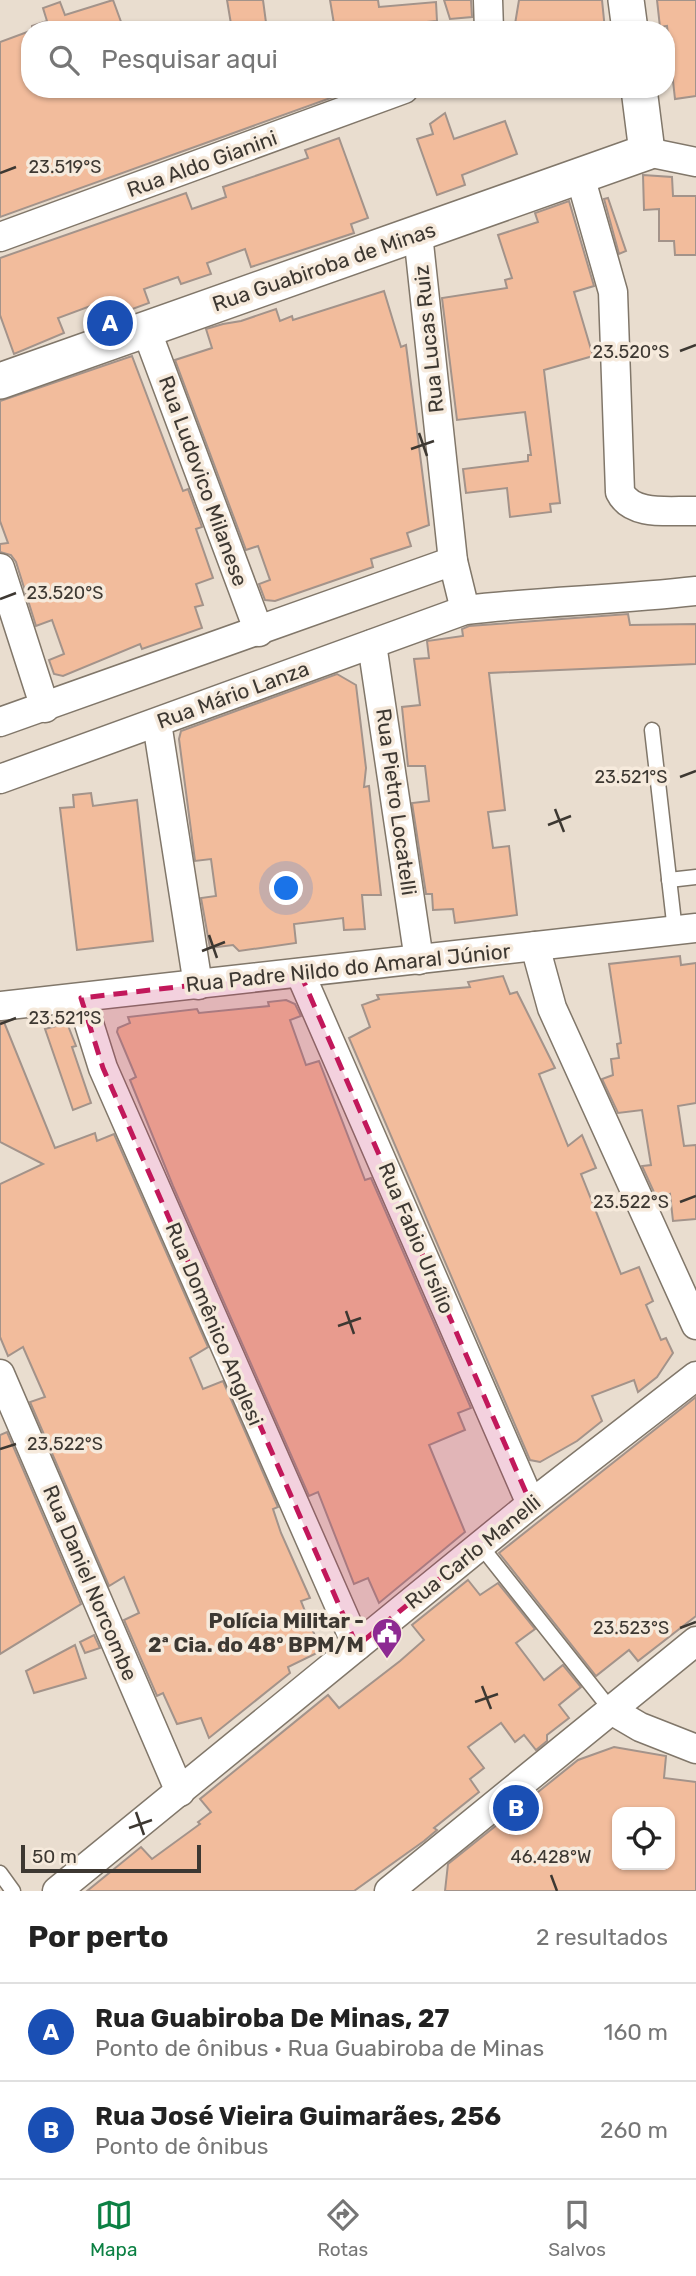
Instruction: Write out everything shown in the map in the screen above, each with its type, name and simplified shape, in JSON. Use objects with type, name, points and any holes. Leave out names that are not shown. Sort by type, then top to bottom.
[{"type":"street","points":[[488,0],[489,21]]},
{"type":"street","points":[[626,0],[630,21]]},
{"type":"street","name":"Rua Aldo Gianini","points":[[0,237],[379,98]]},
{"type":"street","points":[[640,98],[647,152],[696,162]]},
{"type":"street","name":"Rua Guabiroba de Minas","points":[[0,381],[647,152]]},
{"type":"street","points":[[580,176],[613,292],[620,492],[625,503],[636,509],[696,512]]},
{"type":"street","name":"Rua Lucas Ruiz","points":[[418,234],[453,561],[465,610]]},
{"type":"street","name":"Rua Ludovico Milanese","points":[[146,329],[259,632]]},
{"type":"street","points":[[0,722],[453,561]]},
{"type":"street","points":[[0,568],[45,708]]},
{"type":"street","name":"Rua Mário Lanza","points":[[0,779],[465,610],[530,603],[623,600],[696,591]]},
{"type":"street","name":"Rua Pietro Locatelli","points":[[372,643],[419,960]]},
{"type":"street","points":[[157,723],[198,985]]},
{"type":"street","name":"Rua Padre Nildo do Amaral Júnior","points":[[0,1006],[685,930]]},
{"type":"street","points":[[535,946],[552,1007],[696,1325]]},
{"type":"street","name":"Rua Fabio Ursílio","points":[[300,973],[531,1504]]},
{"type":"street","name":"Rua Domênico Anglesi","points":[[81,998],[103,1068],[356,1646]]},
{"type":"street","name":"Rua Daniel Norcombe","points":[[0,1374],[180,1792]]},
{"type":"street","name":"Rua Carlo Manelli","points":[[57,1891],[480,1545],[696,1376]]},
{"type":"street","points":[[389,1891],[696,1641]]},
{"type":"street","points":[[611,1710],[640,1727],[696,1749]]},
{"type":"lane","points":[[652,730],[669,880],[685,930]]},
{"type":"lane","points":[[669,880],[696,877]]},
{"type":"lane","points":[[480,1545],[611,1710]]},
{"type":"lane","points":[[0,1873],[13,1891]]},
{"type":"highlighted area","points":[[300,973],[531,1504],[357,1646],[103,1068],[81,998]]},
{"type":"building","points":[[113,0],[121,21],[47,21],[43,8],[60,2],[65,15]]},
{"type":"building","points":[[227,0],[263,0],[266,21],[230,21]]},
{"type":"building","points":[[330,0],[378,0],[379,7],[436,2],[437,21],[334,21]]},
{"type":"building","points":[[444,0],[471,0],[472,17],[450,19]]},
{"type":"building","points":[[519,0],[602,0],[604,21],[516,21]]},
{"type":"building","points":[[657,0],[696,0],[696,96],[675,99],[675,21],[659,21]]},
{"type":"building","points":[[21,34],[21,98],[331,98],[0,217],[0,42]]},
{"type":"building","points":[[445,113],[454,139],[505,121],[517,154],[462,175],[465,185],[437,195],[417,139],[433,134],[430,124]]},
{"type":"building","points":[[339,138],[368,218],[351,224],[354,233],[251,267],[245,249],[207,263],[211,274],[181,284],[178,277],[144,289],[149,303],[116,315],[111,303],[94,309],[93,305],[58,318],[64,333],[14,354],[0,315],[0,258],[186,193],[192,209],[226,197],[223,187],[308,158],[305,150]]},
{"type":"building","points":[[643,175],[672,177],[673,196],[696,196],[696,255],[675,255],[674,241],[659,241],[659,209],[644,210]]},
{"type":"building","points":[[608,198],[626,251],[619,254],[604,199]]},
{"type":"building","points":[[569,201],[594,286],[574,292],[593,356],[544,370],[560,503],[550,504],[551,512],[510,517],[507,488],[466,493],[463,469],[528,461],[528,455],[531,455],[525,412],[457,420],[442,298],[507,288],[505,280],[512,278],[498,235],[538,222],[535,213]]},
{"type":"building","points":[[384,291],[401,347],[406,345],[429,525],[407,533],[411,546],[371,559],[373,567],[275,601],[265,600],[259,584],[270,580],[258,546],[246,550],[175,360],[212,348],[206,329],[276,309],[280,321],[292,316],[293,320]]},
{"type":"building","points":[[132,356],[183,491],[188,489],[202,527],[196,529],[213,578],[196,584],[203,605],[195,607],[202,628],[142,649],[140,644],[63,676],[54,674],[49,660],[64,654],[52,620],[36,626],[16,562],[11,555],[0,552],[0,544],[8,543],[0,521],[0,401]]},
{"type":"building","points":[[628,614],[630,625],[696,624],[696,664],[489,673],[505,810],[488,812],[493,848],[509,846],[517,915],[455,923],[453,909],[433,910],[432,894],[426,894],[412,803],[429,801],[425,766],[408,766],[402,707],[420,705],[414,659],[429,658],[427,641],[463,636],[462,629],[469,626]]},
{"type":"building","points":[[337,674],[356,685],[366,768],[364,787],[369,786],[381,895],[362,895],[365,929],[344,930],[343,918],[294,924],[296,943],[239,951],[233,945],[210,948],[201,898],[216,896],[211,859],[195,861],[179,739],[181,731]]},
{"type":"building","points":[[91,793],[93,806],[137,800],[153,941],[77,950],[60,808],[74,807],[73,795]]},
{"type":"building","points":[[680,956],[681,965],[696,963],[696,1103],[678,1106],[684,1146],[696,1145],[696,1219],[673,1221],[670,1194],[657,1199],[642,1166],[651,1165],[642,1110],[618,1113],[602,1079],[613,1075],[611,1059],[619,1058],[617,1044],[621,1043],[609,964]]},
{"type":"building","points":[[503,976],[510,994],[517,992],[555,1068],[539,1074],[568,1146],[582,1135],[596,1168],[581,1174],[621,1274],[639,1267],[653,1301],[646,1305],[661,1340],[666,1338],[673,1353],[657,1377],[638,1392],[634,1380],[592,1396],[602,1421],[577,1441],[540,1462],[530,1460],[349,1038],[370,1027],[362,1005],[379,999],[377,995],[470,987],[468,982]]},
{"type":"building","points":[[286,1000],[295,1004],[301,1016],[290,1020],[306,1065],[319,1061],[365,1180],[371,1178],[471,1408],[458,1413],[465,1430],[429,1445],[465,1532],[379,1603],[368,1578],[354,1584],[318,1492],[309,1496],[173,1186],[130,1080],[136,1077],[117,1032],[118,1028],[130,1023],[128,1017],[197,1009],[199,1013],[269,1006],[268,1002]]},
{"type":"building","points":[[0,1022],[4,1022],[55,1148],[95,1133],[97,1141],[114,1134],[208,1347],[190,1358],[203,1389],[223,1381],[278,1507],[273,1509],[281,1533],[310,1598],[301,1601],[321,1651],[288,1667],[290,1673],[209,1738],[201,1718],[177,1724],[163,1693],[157,1696],[124,1620],[139,1613],[124,1577],[109,1586],[30,1402],[45,1397],[23,1347],[8,1356],[0,1337],[0,1184],[43,1164],[0,1142]]},
{"type":"building","points":[[67,1023],[76,1046],[72,1047],[91,1103],[73,1110],[45,1029]]},
{"type":"building","points":[[696,1397],[696,1616],[638,1661],[629,1650],[596,1676],[499,1553]]},
{"type":"building","points":[[7,1432],[81,1604],[0,1654],[0,1435]]},
{"type":"building","points":[[468,1580],[480,1595],[498,1583],[535,1629],[516,1643],[544,1680],[563,1665],[581,1687],[559,1705],[569,1718],[547,1735],[547,1741],[536,1750],[524,1735],[515,1742],[501,1723],[468,1747],[484,1768],[470,1779],[479,1792],[434,1828],[437,1830],[424,1841],[354,1891],[87,1891],[141,1847],[152,1859],[200,1824],[198,1822],[211,1812],[200,1799],[328,1695],[339,1708],[400,1661],[424,1640],[412,1625]]},
{"type":"building","points":[[94,1635],[100,1648],[85,1653],[80,1642]]},
{"type":"building","points":[[75,1645],[86,1678],[34,1693],[26,1671]]},
{"type":"building","points":[[614,1747],[666,1756],[664,1778],[696,1782],[696,1891],[445,1891],[448,1864],[578,1760]]},
{"type":"place","name":"Rua Guabiroba De Minas, 27","points":[[110,323]]},
{"type":"place","name":"Polícia Militar - 2ª Cia. do 48º BPM/M","points":[[387,1660]]},
{"type":"place","name":"Rua José Vieira Guimarães, 256","points":[[516,1808]]}]
